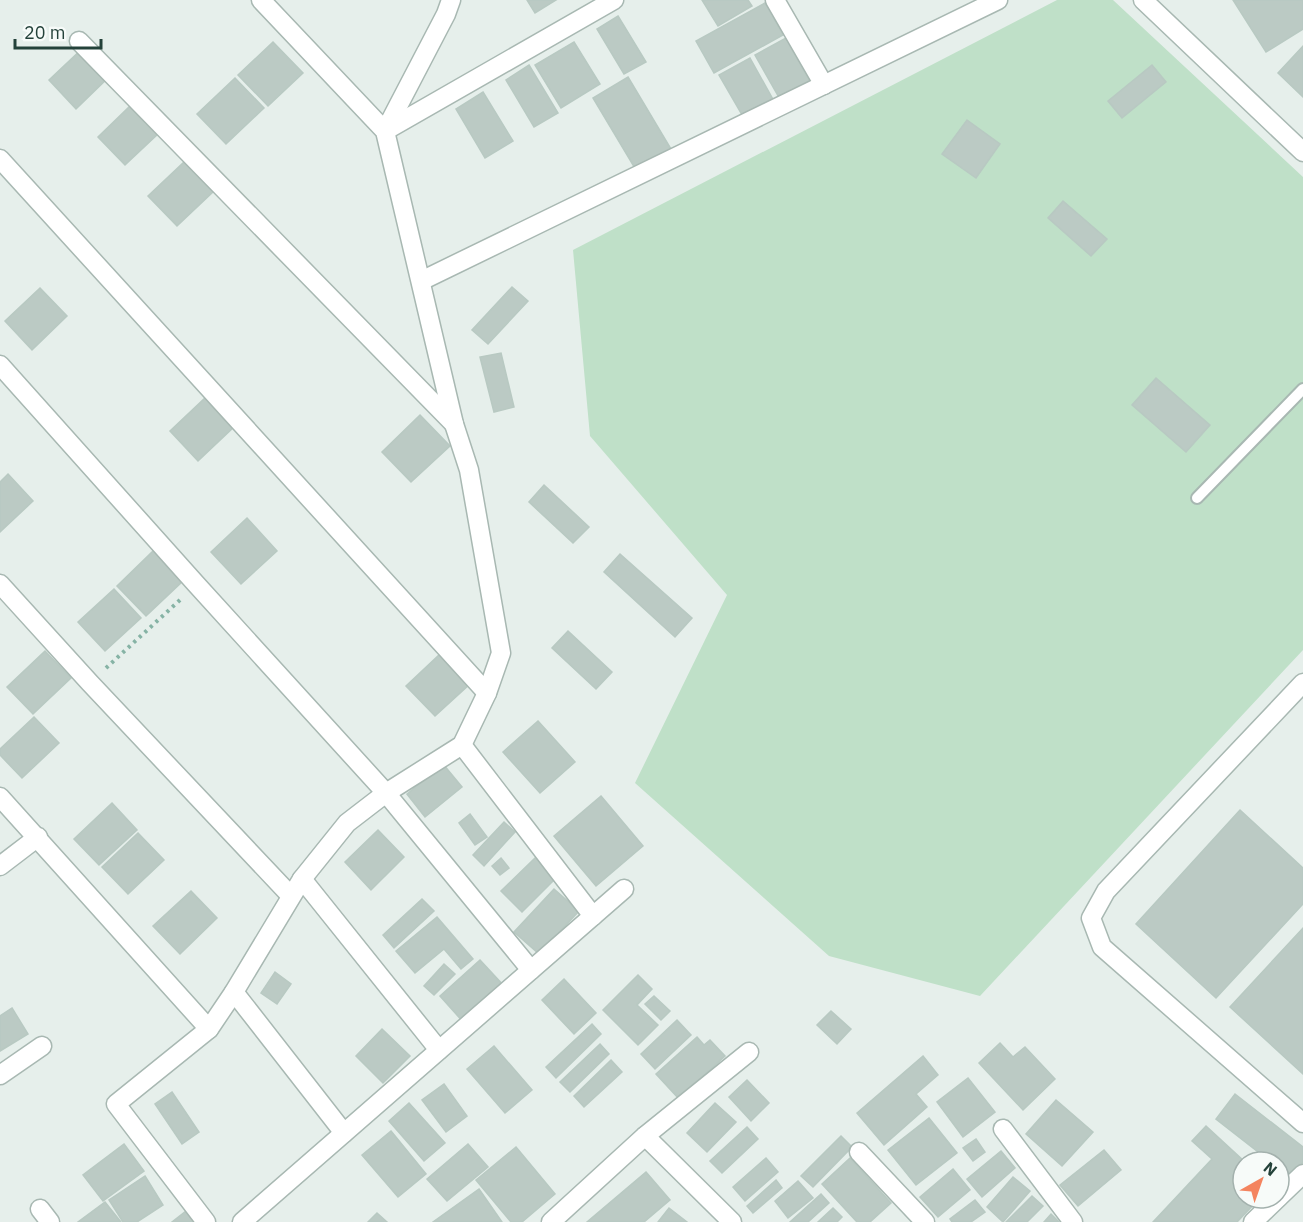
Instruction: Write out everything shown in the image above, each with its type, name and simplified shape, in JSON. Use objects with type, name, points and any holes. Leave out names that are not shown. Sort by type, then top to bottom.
[{"type":"street","points":[[206,1222],[116,1104],[209,1029],[302,879],[347,823],[386,793],[462,746],[487,693],[501,653],[469,470],[454,424],[385,131],[261,0]]},
{"type":"street","points":[[385,131],[446,14],[451,0]]},
{"type":"street","points":[[385,131],[614,0]]},
{"type":"street","points":[[775,0],[824,85]]},
{"type":"street","points":[[422,281],[998,0]]},
{"type":"street","points":[[1143,0],[1303,152]]},
{"type":"street","points":[[79,41],[454,424]]},
{"type":"street","points":[[0,159],[487,693]]},
{"type":"street","points":[[0,364],[196,585],[386,793],[531,970]]},
{"type":"street","points":[[0,584],[291,896]]},
{"type":"street","points":[[1303,683],[1107,891],[1091,918],[1102,947],[1303,1123]]},
{"type":"street","points":[[462,746],[593,916]]},
{"type":"street","points":[[0,796],[209,1029]]},
{"type":"street","points":[[0,866],[38,837]]},
{"type":"street","points":[[302,879],[439,1050]]},
{"type":"street","points":[[242,1222],[624,890]]},
{"type":"street","points":[[234,992],[344,1133]]},
{"type":"street","points":[[0,1075],[42,1046]]},
{"type":"street","points":[[551,1222],[645,1136],[749,1052]]},
{"type":"street","points":[[1003,1129],[1074,1222]]},
{"type":"street","points":[[645,1136],[732,1222]]},
{"type":"street","points":[[859,1152],[925,1222]]},
{"type":"street","points":[[1291,1186],[1303,1174]]},
{"type":"street","points":[[1253,1222],[1266,1210]]},
{"type":"lane","points":[[1197,498],[1303,389]]},
{"type":"path","points":[[90,683],[196,585]]},
{"type":"green space","points":[[1057,0],[1113,0],[1303,177],[1303,650],[980,996],[829,956],[635,783],[727,595],[590,436],[573,250]]},
{"type":"building","points":[[527,0],[556,0],[535,13]]},
{"type":"building","points":[[702,0],[748,0],[752,6],[718,26]]},
{"type":"building","points":[[1233,0],[1303,0],[1303,29],[1266,52]]},
{"type":"building","points":[[765,3],[783,35],[714,73],[696,41]]},
{"type":"building","points":[[618,16],[646,62],[624,74],[597,29]]},
{"type":"building","points":[[786,38],[811,84],[781,101],[755,55]]},
{"type":"building","points":[[273,42],[303,73],[268,106],[238,75]]},
{"type":"building","points":[[574,42],[600,84],[561,108],[535,65]]},
{"type":"building","points":[[85,46],[112,74],[76,109],[49,80]]},
{"type":"building","points":[[1303,46],[1303,97],[1278,73]]},
{"type":"building","points":[[750,58],[775,103],[745,120],[719,75]]},
{"type":"building","points":[[529,65],[558,113],[534,127],[506,80]]},
{"type":"building","points":[[1152,65],[1166,82],[1122,118],[1108,101]]},
{"type":"building","points":[[628,77],[671,149],[636,170],[593,98]]},
{"type":"building","points":[[235,78],[264,108],[226,144],[197,114]]},
{"type":"building","points":[[483,92],[513,141],[485,158],[456,109]]},
{"type":"building","points":[[132,104],[159,133],[125,165],[98,137]]},
{"type":"building","points":[[967,120],[1000,144],[976,178],[942,154]]},
{"type":"building","points":[[185,161],[214,191],[177,226],[148,196]]},
{"type":"building","points":[[1063,201],[1107,239],[1091,256],[1048,218]]},
{"type":"building","points":[[512,287],[528,301],[488,344],[472,330]]},
{"type":"building","points":[[40,288],[67,316],[32,350],[5,321]]},
{"type":"building","points":[[501,353],[514,407],[494,412],[480,357]]},
{"type":"building","points":[[1156,378],[1210,425],[1186,452],[1132,405]]},
{"type":"building","points":[[207,396],[235,426],[198,461],[170,431]]},
{"type":"building","points":[[420,415],[450,446],[411,482],[382,452]]},
{"type":"building","points":[[8,474],[33,501],[0,532],[0,482]]},
{"type":"building","points":[[544,485],[589,527],[573,543],[529,502]]},
{"type":"building","points":[[247,518],[277,551],[241,584],[211,552]]},
{"type":"building","points":[[154,550],[183,581],[146,616],[117,586]]},
{"type":"building","points":[[620,554],[692,618],[675,637],[604,572]]},
{"type":"building","points":[[114,589],[141,618],[105,651],[78,622]]},
{"type":"building","points":[[568,631],[612,672],[596,689],[552,648]]},
{"type":"building","points":[[45,651],[71,678],[33,714],[7,687]]},
{"type":"building","points":[[441,653],[470,684],[435,716],[406,686]]},
{"type":"building","points":[[34,717],[59,743],[22,778],[0,755],[0,749]]},
{"type":"building","points":[[538,721],[575,762],[540,793],[503,752]]},
{"type":"building","points":[[443,764],[462,787],[425,817],[407,794]]},
{"type":"building","points":[[601,796],[643,846],[596,886],[554,836]]},
{"type":"building","points":[[112,803],[137,830],[99,865],[74,839]]},
{"type":"building","points":[[1240,810],[1303,868],[1303,904],[1216,998],[1136,924]]},
{"type":"building","points":[[470,814],[487,837],[475,845],[459,823]]},
{"type":"building","points":[[504,822],[515,832],[484,866],[473,855]]},
{"type":"building","points":[[378,830],[404,857],[371,890],[345,862]]},
{"type":"building","points":[[138,833],[164,860],[128,894],[102,867]]},
{"type":"building","points":[[536,857],[556,878],[522,912],[501,891]]},
{"type":"building","points":[[501,858],[509,868],[500,875],[492,866]]},
{"type":"building","points":[[554,889],[579,911],[539,954],[514,932]]},
{"type":"building","points":[[191,891],[217,918],[180,954],[153,926]]},
{"type":"building","points":[[422,899],[434,911],[394,948],[383,935]]},
{"type":"building","points":[[437,917],[473,959],[461,969],[444,949],[415,973],[396,951]]},
{"type":"building","points":[[1303,928],[1303,1074],[1230,1007]]},
{"type":"building","points":[[480,960],[505,987],[465,1024],[440,996]]},
{"type":"building","points":[[444,964],[455,974],[434,995],[424,986]]},
{"type":"building","points":[[275,972],[291,984],[277,1004],[261,993]]},
{"type":"building","points":[[638,975],[652,989],[637,1005],[658,1025],[638,1045],[603,1010]]},
{"type":"building","points":[[564,979],[596,1013],[574,1034],[542,1000]]},
{"type":"building","points":[[654,996],[670,1011],[661,1020],[645,1004]]},
{"type":"building","points":[[12,1008],[28,1034],[0,1051],[0,1016]]},
{"type":"building","points":[[831,1011],[851,1029],[837,1044],[817,1025]]},
{"type":"building","points":[[677,1020],[691,1035],[655,1069],[641,1054]]},
{"type":"building","points":[[592,1024],[601,1034],[556,1078],[546,1067]]},
{"type":"building","points":[[382,1029],[410,1056],[383,1083],[356,1056]]},
{"type":"building","points":[[697,1037],[704,1045],[710,1040],[725,1056],[679,1099],[656,1074]]},
{"type":"building","points":[[1000,1043],[1013,1057],[1025,1047],[1055,1079],[1023,1110],[979,1063]]},
{"type":"building","points":[[600,1044],[609,1054],[570,1092],[560,1082]]},
{"type":"building","points":[[494,1046],[532,1090],[505,1113],[467,1069]]},
{"type":"building","points":[[923,1056],[938,1075],[916,1094],[927,1107],[884,1145],[857,1113]]},
{"type":"building","points":[[611,1060],[622,1072],[584,1107],[574,1096]]},
{"type":"building","points":[[968,1078],[995,1112],[963,1137],[937,1102]]},
{"type":"building","points":[[747,1080],[769,1103],[751,1121],[729,1097]]},
{"type":"building","points":[[444,1084],[467,1116],[446,1132],[422,1100]]},
{"type":"building","points":[[172,1092],[199,1132],[182,1144],[155,1104]]},
{"type":"building","points":[[1235,1094],[1303,1147],[1303,1162],[1291,1177],[1291,1150],[1256,1150],[1216,1119]]},
{"type":"building","points":[[1056,1100],[1093,1132],[1062,1166],[1026,1134]]},
{"type":"building","points":[[409,1103],[445,1143],[424,1161],[389,1121]]},
{"type":"building","points":[[715,1103],[736,1122],[707,1152],[687,1133]]},
{"type":"building","points":[[929,1118],[957,1153],[916,1185],[888,1150]]},
{"type":"building","points":[[1206,1126],[1232,1150],[1231,1210],[1248,1210],[1237,1222],[1153,1222],[1212,1159],[1192,1141]]},
{"type":"building","points":[[747,1127],[758,1139],[722,1173],[710,1161]]},
{"type":"building","points":[[391,1131],[426,1174],[398,1197],[362,1155]]},
{"type":"building","points":[[841,1136],[852,1147],[813,1187],[801,1176]]},
{"type":"building","points":[[976,1139],[985,1152],[973,1161],[963,1148]]},
{"type":"building","points":[[124,1144],[144,1171],[103,1201],[83,1175]]},
{"type":"building","points":[[468,1144],[488,1167],[447,1201],[427,1179]]},
{"type":"building","points":[[516,1147],[555,1194],[522,1222],[511,1222],[476,1180]]},
{"type":"building","points":[[1104,1150],[1121,1170],[1078,1206],[1060,1185]]},
{"type":"building","points":[[1001,1151],[1015,1168],[982,1197],[967,1179]]},
{"type":"building","points":[[766,1158],[778,1172],[745,1201],[733,1187]]},
{"type":"building","points":[[850,1158],[891,1203],[870,1222],[857,1222],[822,1184]]},
{"type":"building","points":[[953,1169],[970,1190],[938,1217],[920,1197]]},
{"type":"building","points":[[646,1172],[670,1200],[644,1222],[587,1222]]},
{"type":"building","points":[[145,1176],[163,1205],[137,1222],[123,1222],[109,1200]]},
{"type":"building","points":[[1013,1177],[1030,1191],[1003,1222],[987,1207]]},
{"type":"building","points":[[776,1180],[782,1188],[753,1213],[747,1206]]},
{"type":"building","points":[[798,1181],[813,1198],[788,1218],[775,1201]]},
{"type":"building","points":[[479,1189],[502,1222],[433,1222]]},
{"type":"building","points":[[821,1194],[829,1203],[808,1222],[790,1222]]},
{"type":"building","points":[[1032,1196],[1043,1206],[1027,1222],[1006,1222]]},
{"type":"building","points":[[975,1200],[985,1212],[971,1222],[952,1222],[950,1219]]},
{"type":"building","points":[[105,1202],[121,1222],[78,1222]]},
{"type":"building","points":[[669,1208],[687,1222],[658,1222]]},
{"type":"building","points":[[833,1208],[842,1217],[837,1222],[818,1222]]},
{"type":"building","points":[[186,1211],[195,1222],[172,1222]]},
{"type":"building","points":[[377,1213],[387,1222],[368,1222]]},
{"type":"building","points":[[1051,1214],[1059,1222],[1044,1222]]}]
